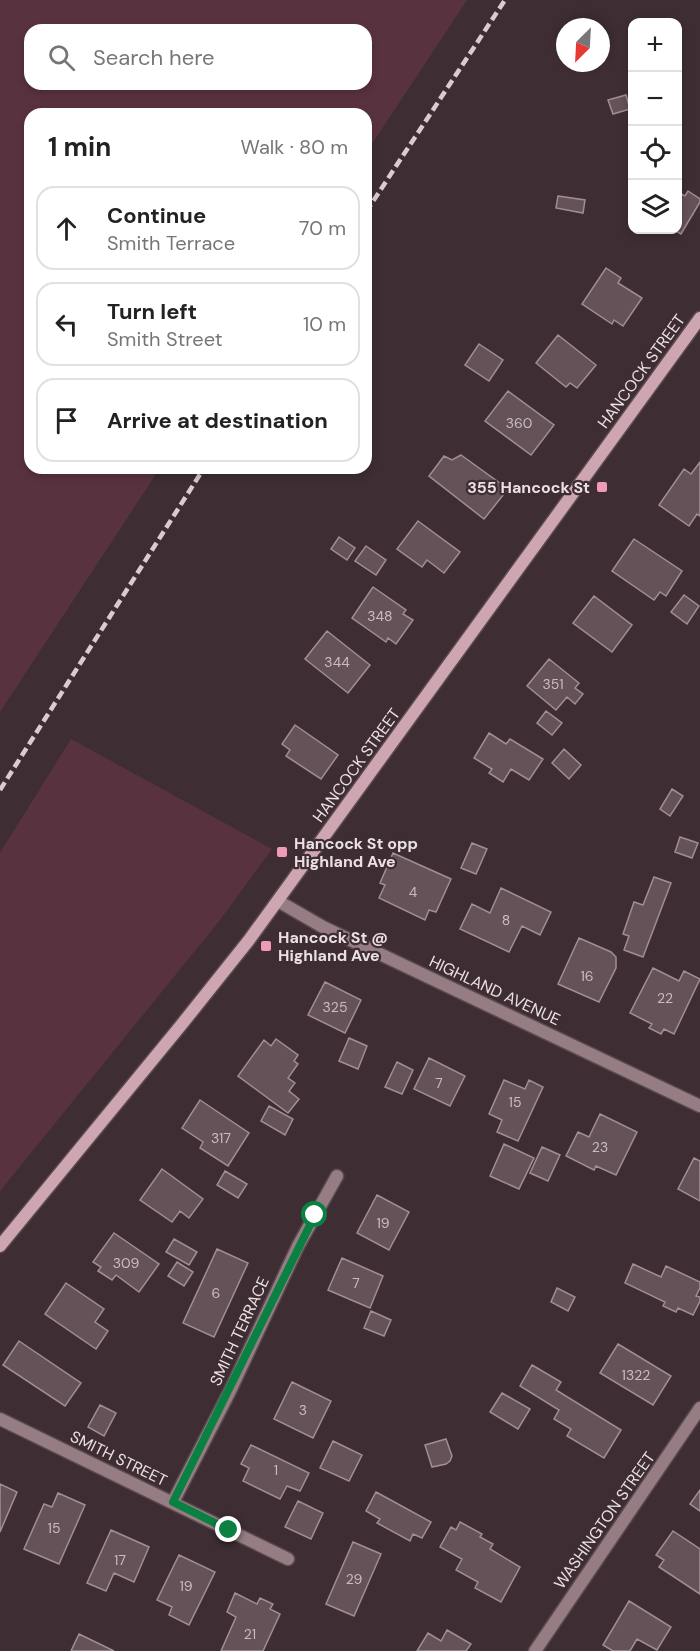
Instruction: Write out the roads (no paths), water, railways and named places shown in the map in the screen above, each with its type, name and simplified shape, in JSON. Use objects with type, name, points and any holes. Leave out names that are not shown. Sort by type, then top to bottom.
[{"type":"main road","name":"HANCOCK STREET","points":[[0,1246],[182,1024],[278,901],[700,318]]},
{"type":"street","name":"HIGHLAND AVENUE","points":[[278,901],[323,927],[700,1106]]},
{"type":"street","name":"SMITH TERRACE","points":[[173,1502],[230,1391],[298,1246],[337,1176]]},
{"type":"street","name":"WASHINGTON STREET","points":[[535,1651],[700,1408]]},
{"type":"street","name":"SMITH STREET","points":[[0,1419],[288,1558]]},
{"type":"railway","points":[[372,203],[505,0]]},
{"type":"railway","points":[[0,790],[200,474]]},
{"type":"place","name":"355 Hancock St","points":[[602,487]]},
{"type":"place","name":"Hancock St opp Highland Ave","points":[[282,852]]},
{"type":"place","name":"Hancock St @ Highland Ave","points":[[266,946]]}]
